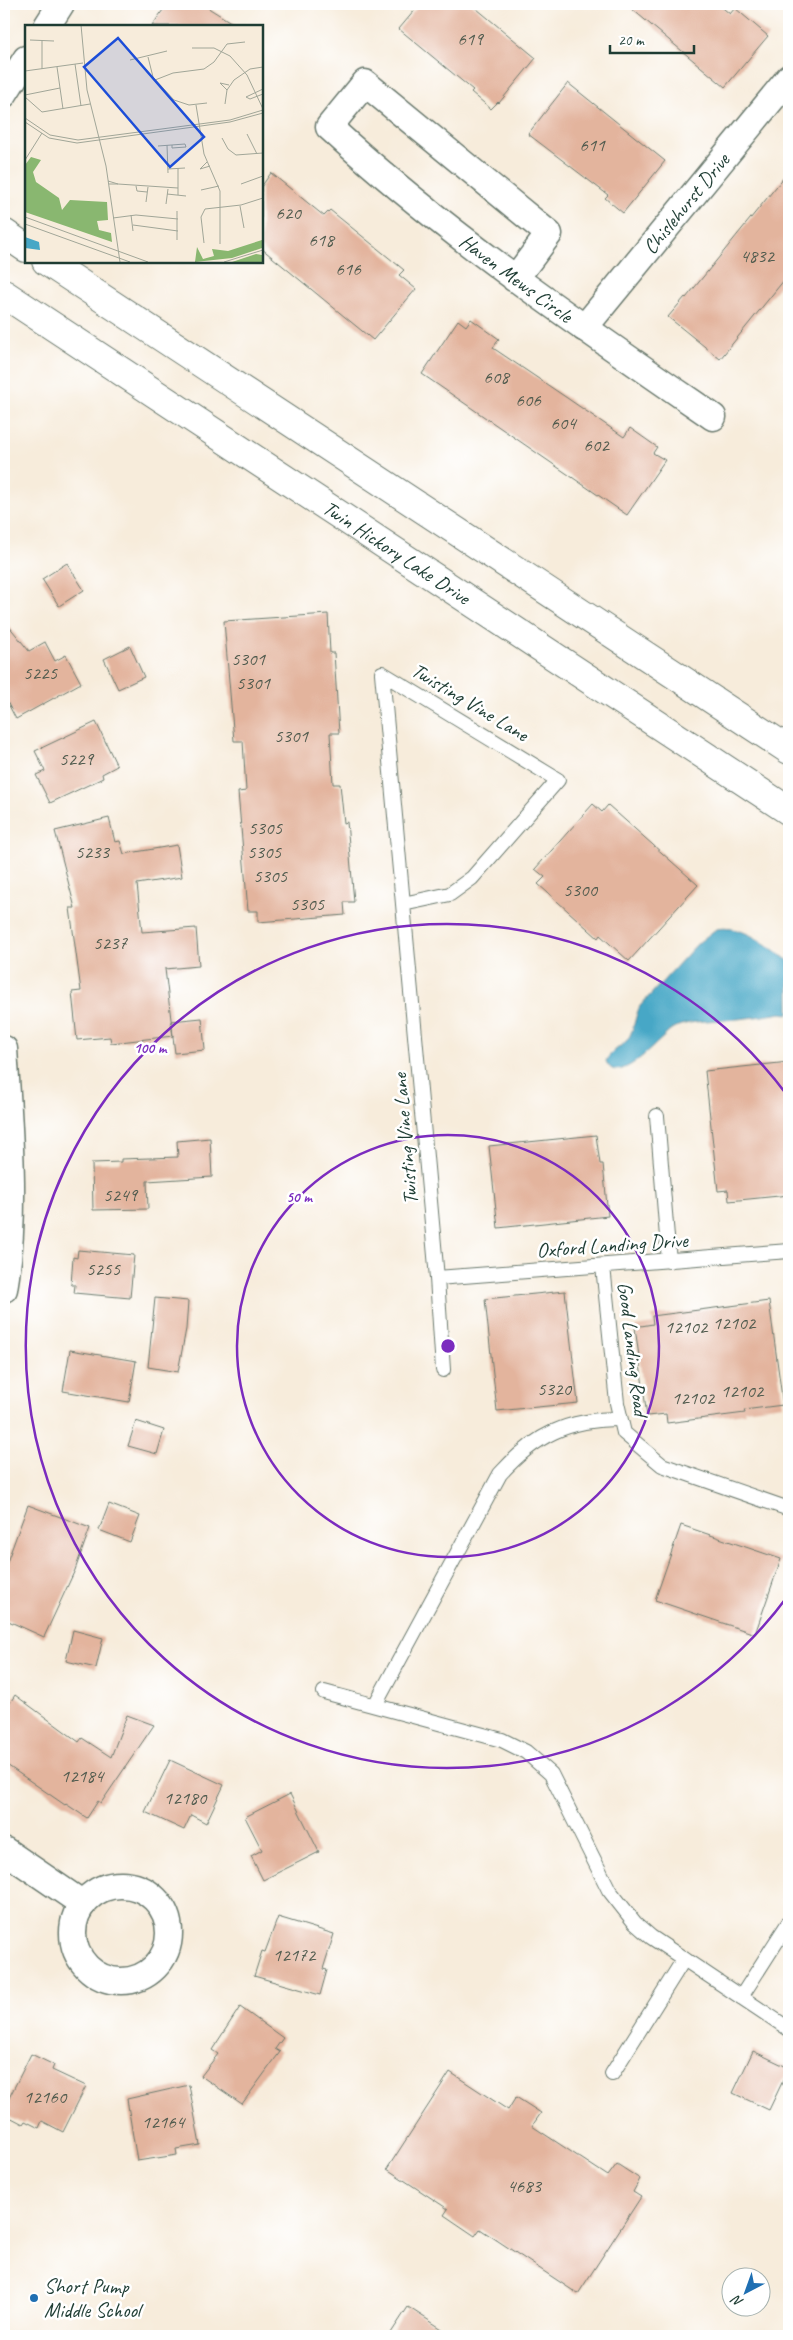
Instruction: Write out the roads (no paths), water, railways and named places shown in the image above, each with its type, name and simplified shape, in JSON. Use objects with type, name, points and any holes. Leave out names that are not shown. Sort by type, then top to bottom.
[{"type":"street","points":[[48,25],[61,4]]},
{"type":"street","points":[[4,94],[25,61]]},
{"type":"street","name":"Chislehurst Drive","points":[[584,328],[789,78]]},
{"type":"street","name":"Haven Mews Circle","points":[[515,278],[549,234],[365,83],[329,127],[436,219],[515,278],[584,328],[714,417]]},
{"type":"street","points":[[4,233],[25,247]]},
{"type":"street","points":[[48,262],[789,750]]},
{"type":"street","name":"Twin Hickory Lake Drive","points":[[4,294],[789,811]]},
{"type":"street","points":[[4,1049],[11,1194],[4,1289]]},
{"type":"street","points":[[4,1850],[83,1904]]},
{"type":"lane","name":"Twisting Vine Lane","points":[[403,904],[450,894],[472,878],[558,780],[382,673],[384,692],[403,904],[437,1278],[443,1370]]},
{"type":"lane","points":[[657,1116],[669,1261]]},
{"type":"lane","name":"Oxford Landing Drive","points":[[437,1278],[789,1251]]},
{"type":"lane","name":"Good Landing Road","points":[[603,1266],[617,1403],[624,1433],[662,1465],[789,1509]]},
{"type":"lane","points":[[374,1705],[500,1474],[528,1446],[563,1427],[581,1422],[620,1418]]},
{"type":"lane","points":[[324,1692],[502,1740],[515,1745],[540,1762],[551,1774],[609,1890],[635,1923],[651,1937],[789,2029]]},
{"type":"lane","points":[[741,1997],[789,1922]]},
{"type":"lane","points":[[612,2074],[684,1959]]},
{"type":"water","points":[[726,928],[746,933],[789,961],[789,1014],[781,1013],[681,1025],[674,1028],[629,1066],[619,1070],[612,1069],[606,1061],[628,1039],[640,1006],[698,943],[716,929]]},
{"type":"place","name":"Short Pump Middle School","points":[[34,2298]]}]
